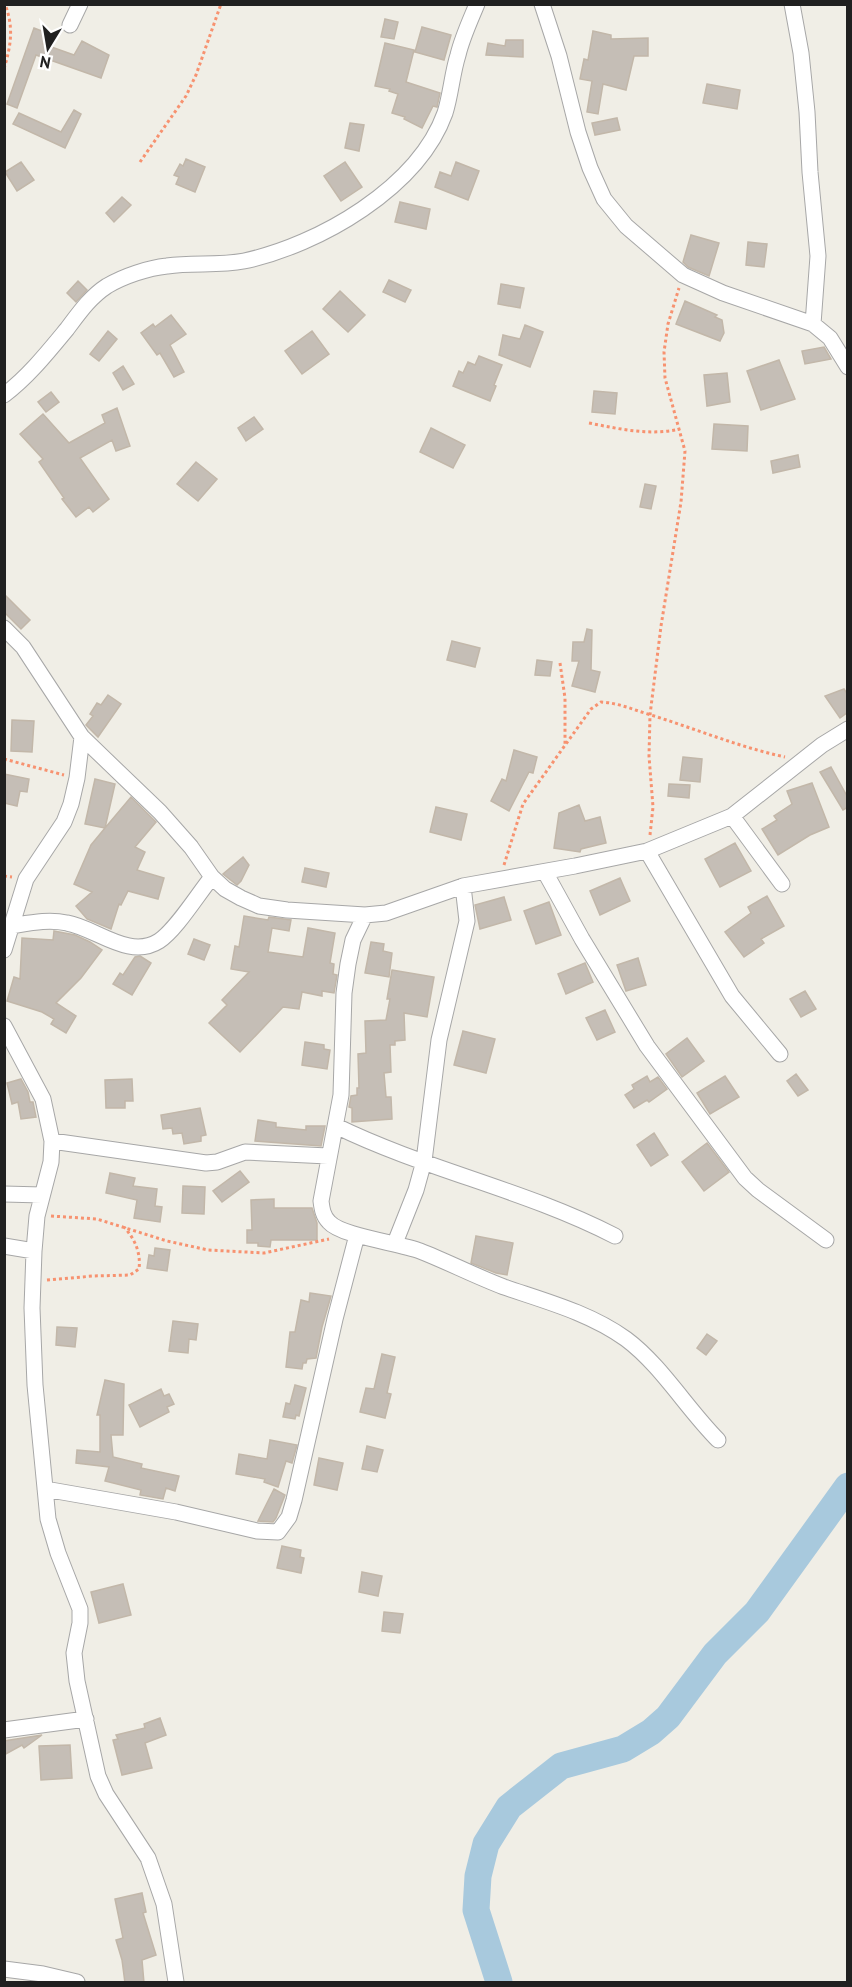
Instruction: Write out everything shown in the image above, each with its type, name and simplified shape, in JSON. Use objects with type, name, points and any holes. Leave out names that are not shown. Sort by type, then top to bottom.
[{"type":"street","points":[[70,25],[80,4]]},
{"type":"street","points":[[4,395],[39,362],[90,299],[107,286],[138,273],[167,266],[212,265],[268,255],[300,243],[377,199],[409,171],[437,130],[452,88],[458,56],[477,4]]},
{"type":"street","points":[[542,4],[559,56],[578,132],[590,168],[604,199],[627,225],[683,275],[723,293],[813,324],[830,338],[848,368]]},
{"type":"street","points":[[792,4],[801,53],[807,111],[818,256],[813,324]]},
{"type":"street","points":[[4,628],[23,646],[82,737],[160,812],[191,847],[212,877],[233,894],[259,906],[287,910],[365,915],[386,913],[463,886],[647,851],[732,816],[822,745],[848,729]]},
{"type":"street","points":[[4,950],[26,879],[63,822],[71,804],[82,737]]},
{"type":"street","points":[[732,816],[782,884]]},
{"type":"street","points":[[647,851],[732,996],[780,1054]]},
{"type":"street","points":[[545,872],[582,939],[647,1046],[746,1178],[773,1202],[826,1240]]},
{"type":"street","points":[[11,926],[45,921],[68,923],[120,944],[142,947],[159,941],[173,927],[212,877]]},
{"type":"street","points":[[395,1243],[416,1190],[423,1161],[439,1040],[467,921],[463,886]]},
{"type":"street","points":[[365,915],[353,940],[344,993],[343,1068],[336,1126],[328,1156],[321,1202],[324,1215],[335,1228],[395,1243],[587,1317],[625,1339],[684,1399],[701,1423],[718,1440]]},
{"type":"street","points":[[4,1026],[43,1099],[52,1141],[51,1162],[37,1216],[34,1251],[35,1385],[48,1519],[58,1553],[80,1609],[80,1623],[74,1653],[77,1681],[98,1776],[106,1794],[148,1858],[164,1904],[176,1983]]},
{"type":"street","points":[[336,1126],[370,1143],[552,1208],[615,1236]]},
{"type":"street","points":[[52,1141],[206,1163],[217,1162],[245,1152],[328,1156]]},
{"type":"street","points":[[4,1194],[42,1195]]},
{"type":"street","points":[[45,1489],[176,1512],[257,1532],[278,1532],[289,1517],[294,1500],[353,1234]]},
{"type":"street","points":[[4,1246],[34,1251]]},
{"type":"street","points":[[4,1730],[86,1719]]},
{"type":"street","points":[[4,1969],[43,1974],[77,1983]]},
{"type":"path","points":[[4,69],[9,52],[12,25],[5,4]]},
{"type":"path","points":[[140,162],[186,96],[196,75],[221,4]]},
{"type":"path","points":[[647,851],[653,807],[649,756],[650,714],[661,626],[681,502],[684,451],[665,378],[664,352],[668,324],[683,275]]},
{"type":"path","points":[[589,423],[635,432],[660,433],[680,429]]},
{"type":"path","points":[[560,663],[565,698],[565,746]]},
{"type":"path","points":[[501,879],[523,804],[591,709],[601,702],[650,714],[748,748],[804,760]]},
{"type":"path","points":[[4,759],[77,778]]},
{"type":"path","points":[[37,1216],[97,1219],[166,1241],[208,1250],[264,1252],[353,1234]]},
{"type":"path","points":[[33,1281],[130,1275],[140,1269],[141,1258],[132,1236],[123,1226]]},
{"type":"building","points":[[385,19],[398,22],[394,39],[381,37]]},
{"type":"building","points":[[422,27],[451,35],[444,60],[415,52]]},
{"type":"building","points":[[34,28],[47,33],[43,44],[74,55],[82,41],[109,55],[101,78],[36,55],[17,108],[7,104]]},
{"type":"building","points":[[593,31],[611,35],[611,39],[648,38],[648,56],[634,56],[626,90],[603,84],[598,114],[587,112],[592,81],[580,79],[584,59],[588,60]]},
{"type":"building","points":[[506,40],[523,40],[523,57],[486,55],[488,43],[505,46]]},
{"type":"building","points":[[385,43],[414,50],[406,82],[440,93],[437,107],[433,106],[422,128],[404,119],[405,117],[392,113],[398,94],[389,91],[390,89],[375,86]]},
{"type":"building","points":[[707,84],[740,90],[737,109],[703,103]]},
{"type":"building","points":[[74,110],[81,114],[65,148],[13,124],[19,113],[61,132]]},
{"type":"building","points":[[617,118],[620,130],[595,135],[592,123]]},
{"type":"building","points":[[350,123],[364,125],[359,151],[345,148]]},
{"type":"building","points":[[186,159],[205,167],[195,192],[176,184],[179,177],[174,175]]},
{"type":"building","points":[[21,162],[34,180],[17,191],[5,172]]},
{"type":"building","points":[[345,162],[362,187],[341,201],[324,176]]},
{"type":"building","points":[[456,162],[479,171],[468,200],[435,187],[440,172],[451,176]]},
{"type":"building","points":[[122,197],[131,205],[114,222],[106,213]]},
{"type":"building","points":[[400,202],[430,209],[426,229],[395,222]]},
{"type":"building","points":[[691,235],[719,243],[709,276],[688,267],[683,262]]},
{"type":"building","points":[[748,242],[767,244],[764,267],[746,265]]},
{"type":"building","points":[[389,280],[411,290],[405,302],[383,292]]},
{"type":"building","points":[[78,281],[87,290],[76,302],[67,293]]},
{"type":"building","points":[[501,284],[524,288],[520,308],[498,304]]},
{"type":"building","points":[[340,291],[365,315],[348,332],[323,309]]},
{"type":"building","points":[[685,301],[717,315],[715,317],[722,320],[724,333],[720,341],[676,324]]},
{"type":"building","points":[[171,315],[186,334],[170,345],[184,372],[174,377],[160,353],[157,355],[141,333],[153,324],[155,327]]},
{"type":"building","points":[[525,325],[543,332],[530,367],[499,355],[503,335],[520,339]]},
{"type":"building","points":[[108,331],[117,339],[99,361],[90,354]]},
{"type":"building","points":[[312,331],[329,354],[302,374],[285,351]]},
{"type":"building","points":[[824,347],[831,359],[805,364],[802,351]]},
{"type":"building","points":[[479,356],[502,365],[490,401],[453,386],[459,371],[463,373],[468,362],[475,365]]},
{"type":"building","points":[[779,360],[795,399],[761,410],[747,371]]},
{"type":"building","points":[[123,366],[134,384],[123,390],[113,373]]},
{"type":"building","points":[[727,373],[730,402],[707,406],[704,375]]},
{"type":"building","points":[[594,391],[617,393],[615,414],[592,412]]},
{"type":"building","points":[[51,392],[59,402],[46,412],[38,402]]},
{"type":"building","points":[[117,408],[130,446],[116,451],[112,440],[80,458],[109,499],[93,512],[89,507],[76,517],[39,462],[43,459],[20,434],[43,414],[69,443],[105,423],[102,415]]},
{"type":"building","points":[[254,417],[263,429],[246,441],[238,428]]},
{"type":"building","points":[[714,424],[748,426],[747,451],[712,449]]},
{"type":"building","points":[[431,428],[465,445],[453,468],[420,452]]},
{"type":"building","points":[[798,455],[800,467],[773,473],[771,461]]},
{"type":"building","points":[[196,462],[217,479],[198,501],[177,484]]},
{"type":"building","points":[[645,484],[656,486],[651,509],[640,507]]},
{"type":"building","points":[[4,594],[30,620],[21,629],[4,612]]},
{"type":"building","points":[[587,629],[592,630],[591,670],[600,672],[595,692],[572,686],[579,661],[572,661],[573,642],[584,642]]},
{"type":"building","points":[[452,641],[480,648],[475,667],[447,660]]},
{"type":"building","points":[[537,660],[552,662],[550,676],[535,675]]},
{"type":"building","points":[[844,689],[848,695],[848,712],[840,718],[825,696]]},
{"type":"building","points":[[108,695],[121,704],[98,737],[86,725],[93,716],[90,714],[97,703],[101,705]]},
{"type":"building","points":[[12,720],[34,721],[32,752],[11,751]]},
{"type":"building","points":[[514,750],[537,757],[533,773],[529,772],[509,811],[491,801],[502,779],[506,781]]},
{"type":"building","points":[[683,757],[702,759],[700,782],[680,780]]},
{"type":"building","points":[[831,767],[848,798],[848,807],[843,810],[820,772]]},
{"type":"building","points":[[4,774],[29,779],[27,792],[20,791],[17,806],[4,803]]},
{"type":"building","points":[[95,779],[115,784],[105,828],[85,824]]},
{"type":"building","points":[[812,783],[829,827],[810,835],[778,855],[762,829],[777,820],[774,816],[792,804],[787,791]]},
{"type":"building","points":[[669,784],[690,785],[689,798],[668,796]]},
{"type":"building","points":[[131,797],[156,822],[135,847],[145,852],[137,870],[164,878],[158,899],[128,891],[121,905],[119,904],[111,929],[87,919],[76,906],[92,892],[74,884],[91,845]]},
{"type":"building","points":[[579,805],[585,821],[600,817],[606,843],[581,849],[580,852],[554,848],[559,813]]},
{"type":"building","points":[[436,807],[467,814],[461,840],[430,832]]},
{"type":"building","points":[[735,843],[751,871],[720,887],[705,859]]},
{"type":"building","points":[[243,857],[249,865],[237,885],[223,874]]},
{"type":"building","points":[[305,868],[329,873],[326,887],[302,882]]},
{"type":"building","points":[[620,878],[630,901],[600,915],[590,891]]},
{"type":"building","points":[[767,896],[784,926],[761,939],[764,943],[744,957],[725,932],[751,913],[748,907]]},
{"type":"building","points":[[504,897],[511,920],[480,929],[475,905]]},
{"type":"building","points":[[549,902],[561,935],[536,944],[524,911]]},
{"type":"building","points":[[244,916],[268,920],[269,917],[291,920],[289,931],[272,928],[268,952],[303,957],[308,928],[335,933],[330,963],[334,964],[333,974],[337,975],[334,993],[322,991],[322,996],[302,992],[299,1009],[283,1007],[240,1052],[209,1023],[227,1005],[222,1000],[249,972],[231,969],[235,946],[239,947]]},
{"type":"building","points":[[54,931],[75,935],[102,950],[81,978],[56,1003],[76,1016],[66,1033],[51,1024],[54,1019],[42,1012],[7,1001],[14,977],[20,979],[22,938],[53,940]]},
{"type":"building","points":[[194,939],[210,945],[204,960],[188,954]]},
{"type":"building","points":[[371,942],[384,944],[383,951],[392,953],[389,977],[365,973]]},
{"type":"building","points":[[140,956],[151,963],[132,995],[113,984],[120,973],[123,975],[135,957]]},
{"type":"building","points":[[638,958],[646,985],[626,991],[617,965]]},
{"type":"building","points":[[585,963],[593,982],[566,994],[558,974]]},
{"type":"building","points":[[392,970],[434,977],[427,1017],[404,1013],[405,1040],[395,1041],[395,1045],[390,1045],[391,1072],[384,1073],[386,1097],[391,1097],[392,1119],[352,1122],[352,1108],[349,1107],[351,1096],[357,1095],[357,1088],[359,1088],[358,1054],[366,1053],[365,1021],[386,1020]]},
{"type":"building","points":[[805,991],[816,1009],[801,1017],[790,999]]},
{"type":"building","points":[[605,1010],[615,1032],[597,1040],[586,1018]]},
{"type":"building","points":[[463,1031],[495,1039],[486,1073],[454,1065]]},
{"type":"building","points":[[687,1038],[704,1061],[682,1077],[666,1054]]},
{"type":"building","points":[[305,1042],[324,1045],[324,1049],[330,1050],[327,1069],[302,1065]]},
{"type":"building","points":[[796,1074],[808,1090],[798,1096],[787,1081]]},
{"type":"building","points":[[647,1076],[650,1082],[658,1077],[667,1089],[649,1102],[647,1100],[634,1108],[625,1095],[634,1089],[632,1085]]},
{"type":"building","points":[[725,1076],[739,1097],[710,1114],[697,1093]]},
{"type":"building","points":[[21,1079],[30,1102],[33,1102],[36,1117],[21,1119],[18,1102],[12,1104],[7,1083]]},
{"type":"building","points":[[132,1079],[133,1101],[125,1101],[125,1108],[106,1108],[105,1080]]},
{"type":"building","points":[[200,1108],[206,1135],[201,1136],[201,1141],[184,1144],[182,1133],[173,1134],[172,1128],[163,1129],[161,1115]]},
{"type":"building","points":[[258,1120],[276,1123],[276,1127],[306,1130],[306,1126],[325,1126],[321,1146],[255,1141]]},
{"type":"building","points":[[654,1133],[668,1155],[651,1166],[637,1145]]},
{"type":"building","points":[[707,1143],[729,1172],[704,1191],[682,1162]]},
{"type":"building","points":[[240,1171],[249,1182],[222,1202],[213,1191]]},
{"type":"building","points":[[110,1173],[135,1178],[133,1186],[157,1189],[155,1206],[162,1207],[160,1222],[134,1218],[137,1200],[106,1193]]},
{"type":"building","points":[[183,1186],[205,1187],[204,1214],[182,1213]]},
{"type":"building","points":[[274,1199],[274,1208],[312,1208],[317,1223],[317,1240],[271,1240],[270,1247],[258,1246],[258,1243],[247,1243],[247,1230],[252,1230],[251,1200]]},
{"type":"building","points":[[476,1236],[513,1243],[507,1275],[471,1263]]},
{"type":"building","points":[[155,1248],[170,1250],[167,1271],[147,1268],[149,1255],[154,1256]]},
{"type":"building","points":[[310,1293],[331,1296],[316,1358],[307,1359],[302,1369],[286,1367],[290,1332],[295,1332],[301,1300],[309,1302]]},
{"type":"building","points":[[173,1321],[198,1324],[196,1340],[189,1339],[188,1353],[169,1351]]},
{"type":"building","points":[[57,1327],[77,1328],[75,1347],[56,1345]]},
{"type":"building","points":[[707,1334],[717,1341],[706,1355],[697,1348]]},
{"type":"building","points":[[382,1354],[395,1357],[387,1393],[391,1394],[385,1418],[360,1412],[366,1388],[374,1389]]},
{"type":"building","points":[[105,1380],[124,1384],[123,1435],[111,1435],[113,1457],[142,1464],[141,1468],[179,1476],[175,1491],[166,1488],[163,1499],[140,1495],[141,1490],[105,1481],[109,1467],[76,1463],[77,1450],[100,1452],[100,1415],[97,1415]]},
{"type":"building","points":[[295,1385],[306,1388],[299,1416],[296,1415],[295,1419],[283,1417],[286,1403],[290,1404]]},
{"type":"building","points":[[161,1389],[164,1396],[169,1394],[174,1404],[167,1407],[169,1412],[140,1427],[129,1405]]},
{"type":"building","points":[[270,1440],[297,1445],[292,1463],[286,1461],[278,1487],[264,1482],[265,1479],[236,1474],[239,1454],[267,1459]]},
{"type":"building","points":[[367,1446],[383,1450],[377,1472],[362,1469]]},
{"type":"building","points":[[319,1458],[343,1463],[337,1490],[314,1485]]},
{"type":"building","points":[[274,1489],[285,1495],[276,1518],[273,1522],[258,1521]]},
{"type":"building","points":[[282,1546],[301,1550],[300,1557],[304,1558],[301,1573],[277,1568]]},
{"type":"building","points":[[362,1572],[382,1576],[378,1596],[359,1592]]},
{"type":"building","points":[[123,1584],[131,1615],[99,1623],[91,1592]]},
{"type":"building","points":[[384,1612],[403,1614],[400,1633],[382,1631]]},
{"type":"building","points":[[160,1718],[166,1735],[145,1743],[152,1768],[122,1775],[113,1740],[118,1739],[116,1735],[145,1728],[144,1724]]},
{"type":"building","points":[[42,1735],[24,1748],[22,1745],[4,1755],[4,1741]]},
{"type":"building","points":[[70,1745],[72,1778],[41,1780],[39,1746]]},
{"type":"building","points":[[142,1893],[146,1912],[143,1913],[156,1955],[142,1960],[144,1983],[125,1983],[116,1940],[123,1938],[115,1899]]},
{"type":"waterway","points":[[499,1982],[476,1910],[478,1876],[486,1844],[509,1807],[561,1766],[623,1749],[651,1732],[668,1717],[715,1654],[757,1612],[848,1486]]}]
